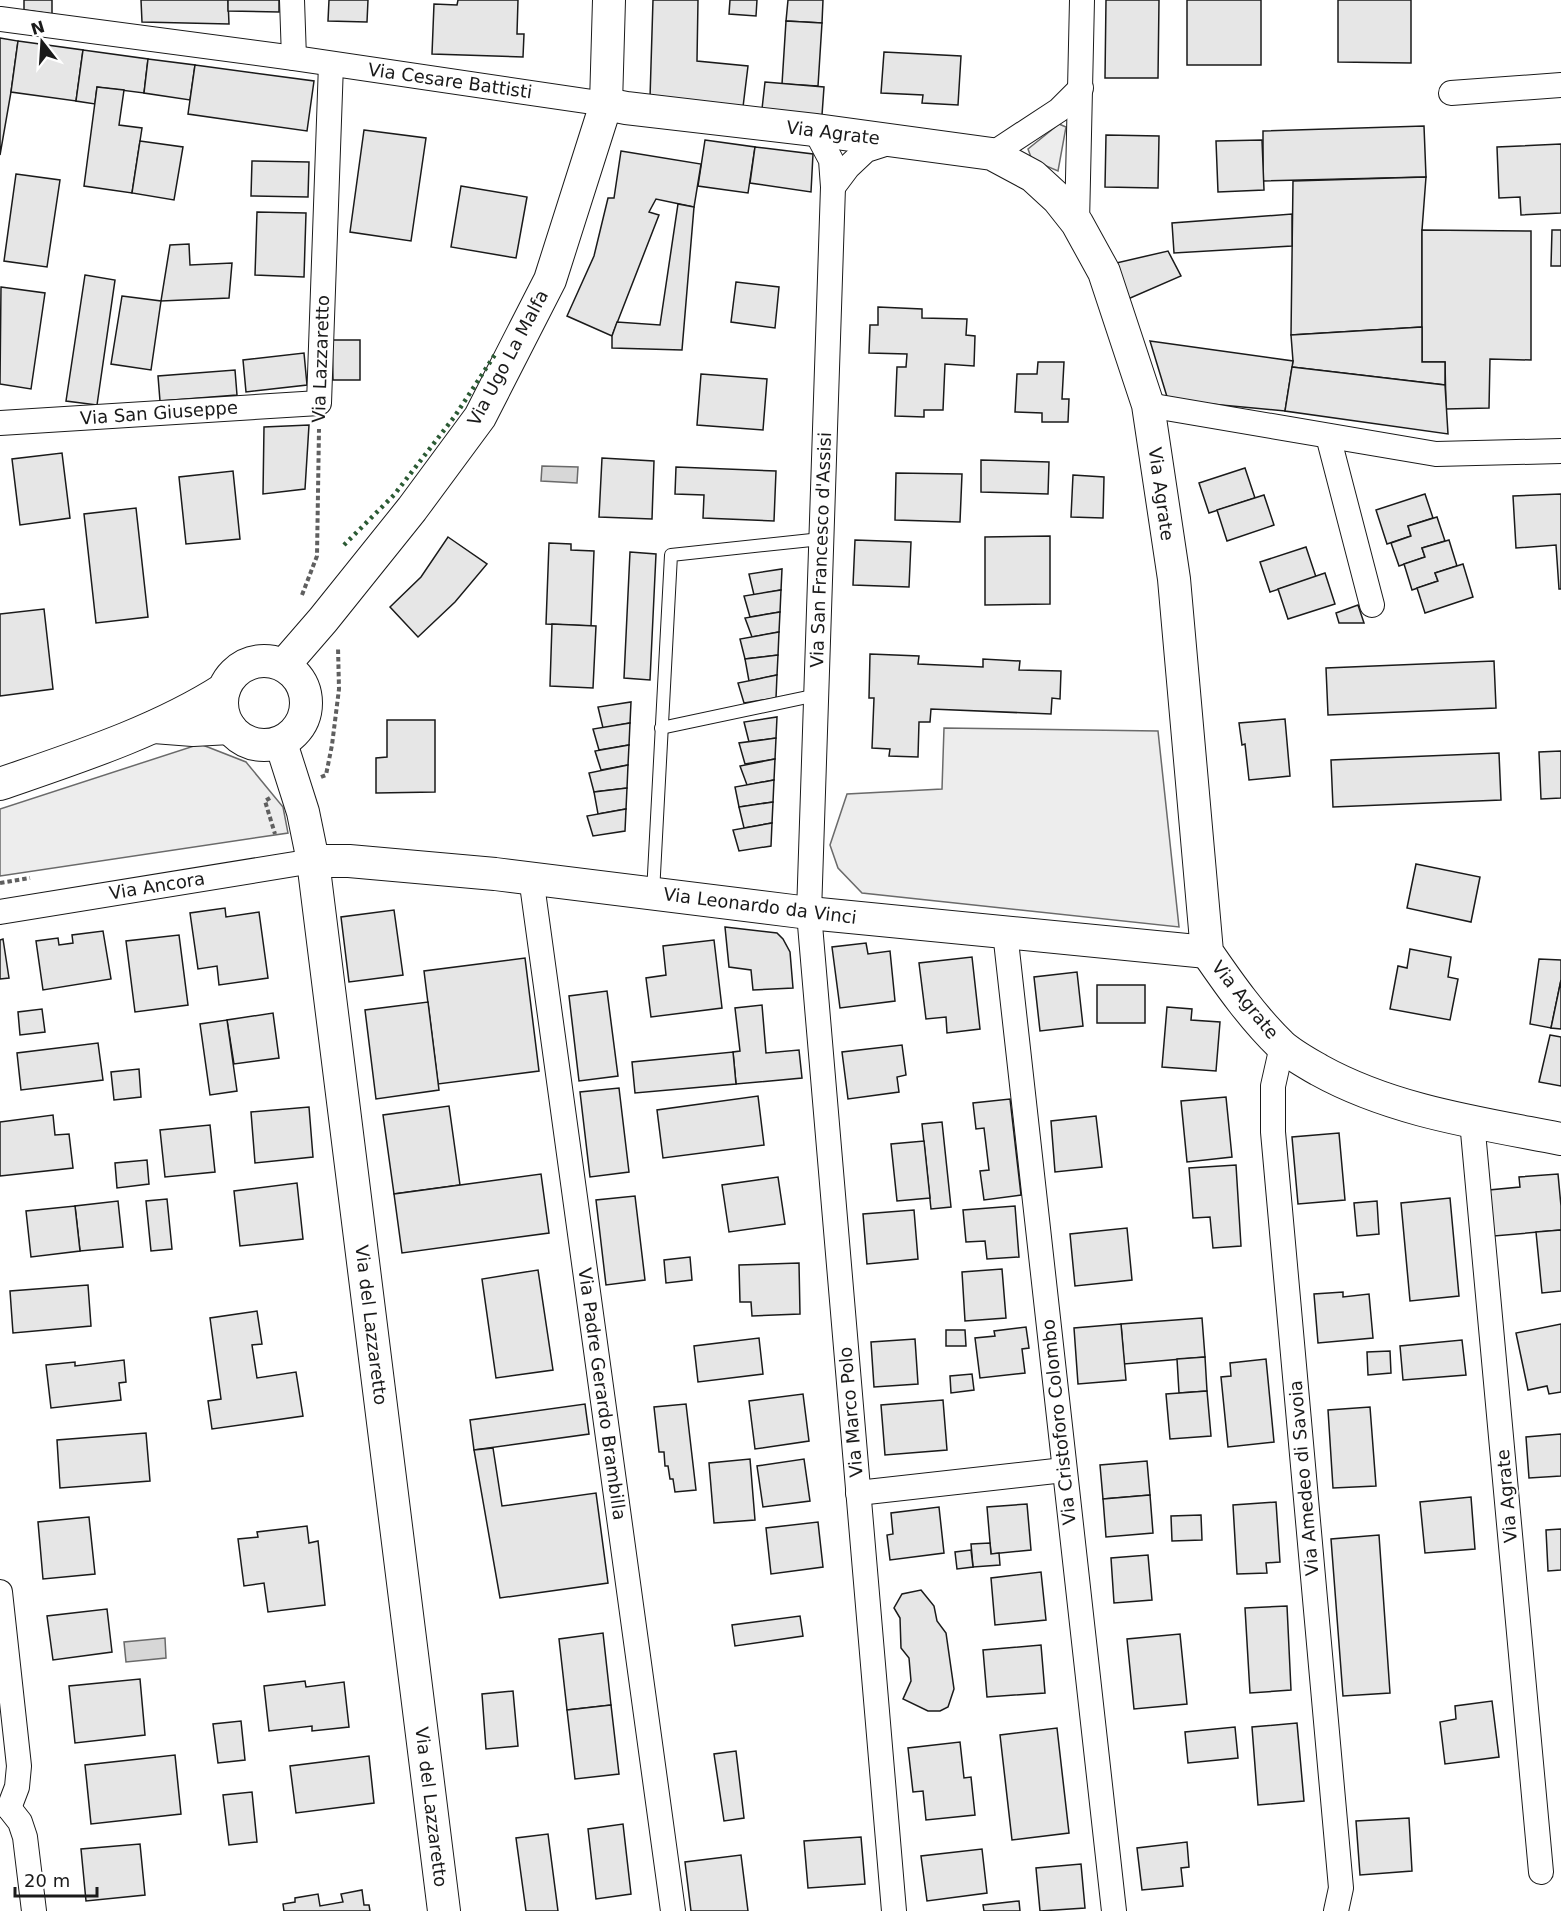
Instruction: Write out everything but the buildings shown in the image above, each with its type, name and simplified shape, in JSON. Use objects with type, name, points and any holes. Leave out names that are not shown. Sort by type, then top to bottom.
[{"type":"street","points":[[292,0],[294,58]]},
{"type":"street","name":"Via Ugo La Malfa","points":[[284,665],[412,509],[480,417],[550,280],[606,104],[609,0]]},
{"type":"street","points":[[1077,223],[1082,0]]},
{"type":"street","name":"Via Cesare Battisti","points":[[7,13],[606,104]]},
{"type":"street","name":"Via Lazzaretto","points":[[319,403],[331,64]]},
{"type":"street","points":[[1451,93],[1561,85]]},
{"type":"street","points":[[992,154],[1059,110],[1081,88]]},
{"type":"street","name":"Via Agrate","points":[[606,104],[992,154],[1033,176],[1058,199],[1077,223],[1104,272],[1148,405],[1174,579],[1207,952],[1241,999],[1282,1046],[1322,1072],[1360,1089],[1414,1108],[1561,1139]]},
{"type":"street","name":"Via San Francesco d'Assisi","points":[[809,913],[833,187],[831,160],[815,130]]},
{"type":"street","points":[[833,187],[849,166],[866,150],[895,141]]},
{"type":"street","name":"Via San Giuseppe","points":[[0,423],[319,403]]},
{"type":"street","points":[[1148,405],[1436,454],[1561,451]]},
{"type":"street","points":[[1328,436],[1371,605]]},
{"type":"street","points":[[270,661],[284,665],[303,685],[307,698],[306,711],[301,724],[293,735],[281,743],[267,746],[240,739],[230,728],[221,703],[224,689],[231,676],[242,667],[256,662],[270,661]]},
{"type":"street","points":[[0,784],[150,727],[189,710],[224,689]]},
{"type":"street","points":[[150,727],[194,730],[230,728]]},
{"type":"street","name":"Via del Lazzaretto","points":[[281,743],[303,812],[313,861],[444,1911]]},
{"type":"street","name":"Via Leonardo da Vinci","points":[[313,861],[349,861],[531,877],[809,913],[1207,952]]},
{"type":"street","name":"Via Ancora","points":[[0,912],[313,861]]},
{"type":"street","name":"Via Padre Gerardo Brambilla","points":[[531,877],[673,1911]]},
{"type":"street","name":"Via Marco Polo","points":[[809,913],[894,1911]]},
{"type":"street","name":"Via Cristoforo Colombo","points":[[1005,933],[1114,1911]]},
{"type":"street","name":"Via Amedeo di Savoia","points":[[1282,1046],[1273,1086],[1273,1132],[1341,1888],[1336,1911]]},
{"type":"street","name":"Via Agrate","points":[[1472,1121],[1541,1872]]},
{"type":"street","points":[[858,1493],[1064,1470]]},
{"type":"street","points":[[0,1592],[19,1766],[17,1787],[5,1809],[20,1821],[26,1836],[34,1911]]},
{"type":"lane","points":[[653,893],[670,555],[821,539]]},
{"type":"lane","points":[[661,728],[817,695]]},
{"type":"path","name":"Via Lazzaretto","points":[[319,403],[317,556],[301,600],[323,620]]},
{"type":"path","points":[[277,840],[265,801],[326,775]]},
{"type":"path","points":[[0,883],[35,878]]},
{"type":"shaded area","points":[[1059,124],[1066,127],[1058,171],[1032,160],[1028,149]]},
{"type":"shaded area","points":[[542,466],[578,467],[577,483],[541,481]]},
{"type":"shaded area","points":[[944,728],[1158,731],[1179,927],[862,893],[838,868],[830,845],[847,794],[942,789]]},
{"type":"shaded area","points":[[200,744],[246,762],[283,807],[288,833],[0,876],[0,809]]},
{"type":"shaded area","points":[[165,1638],[166,1658],[126,1662],[124,1642]]},
{"type":"hedge","points":[[344,545],[394,495],[455,416],[496,353]]}]
